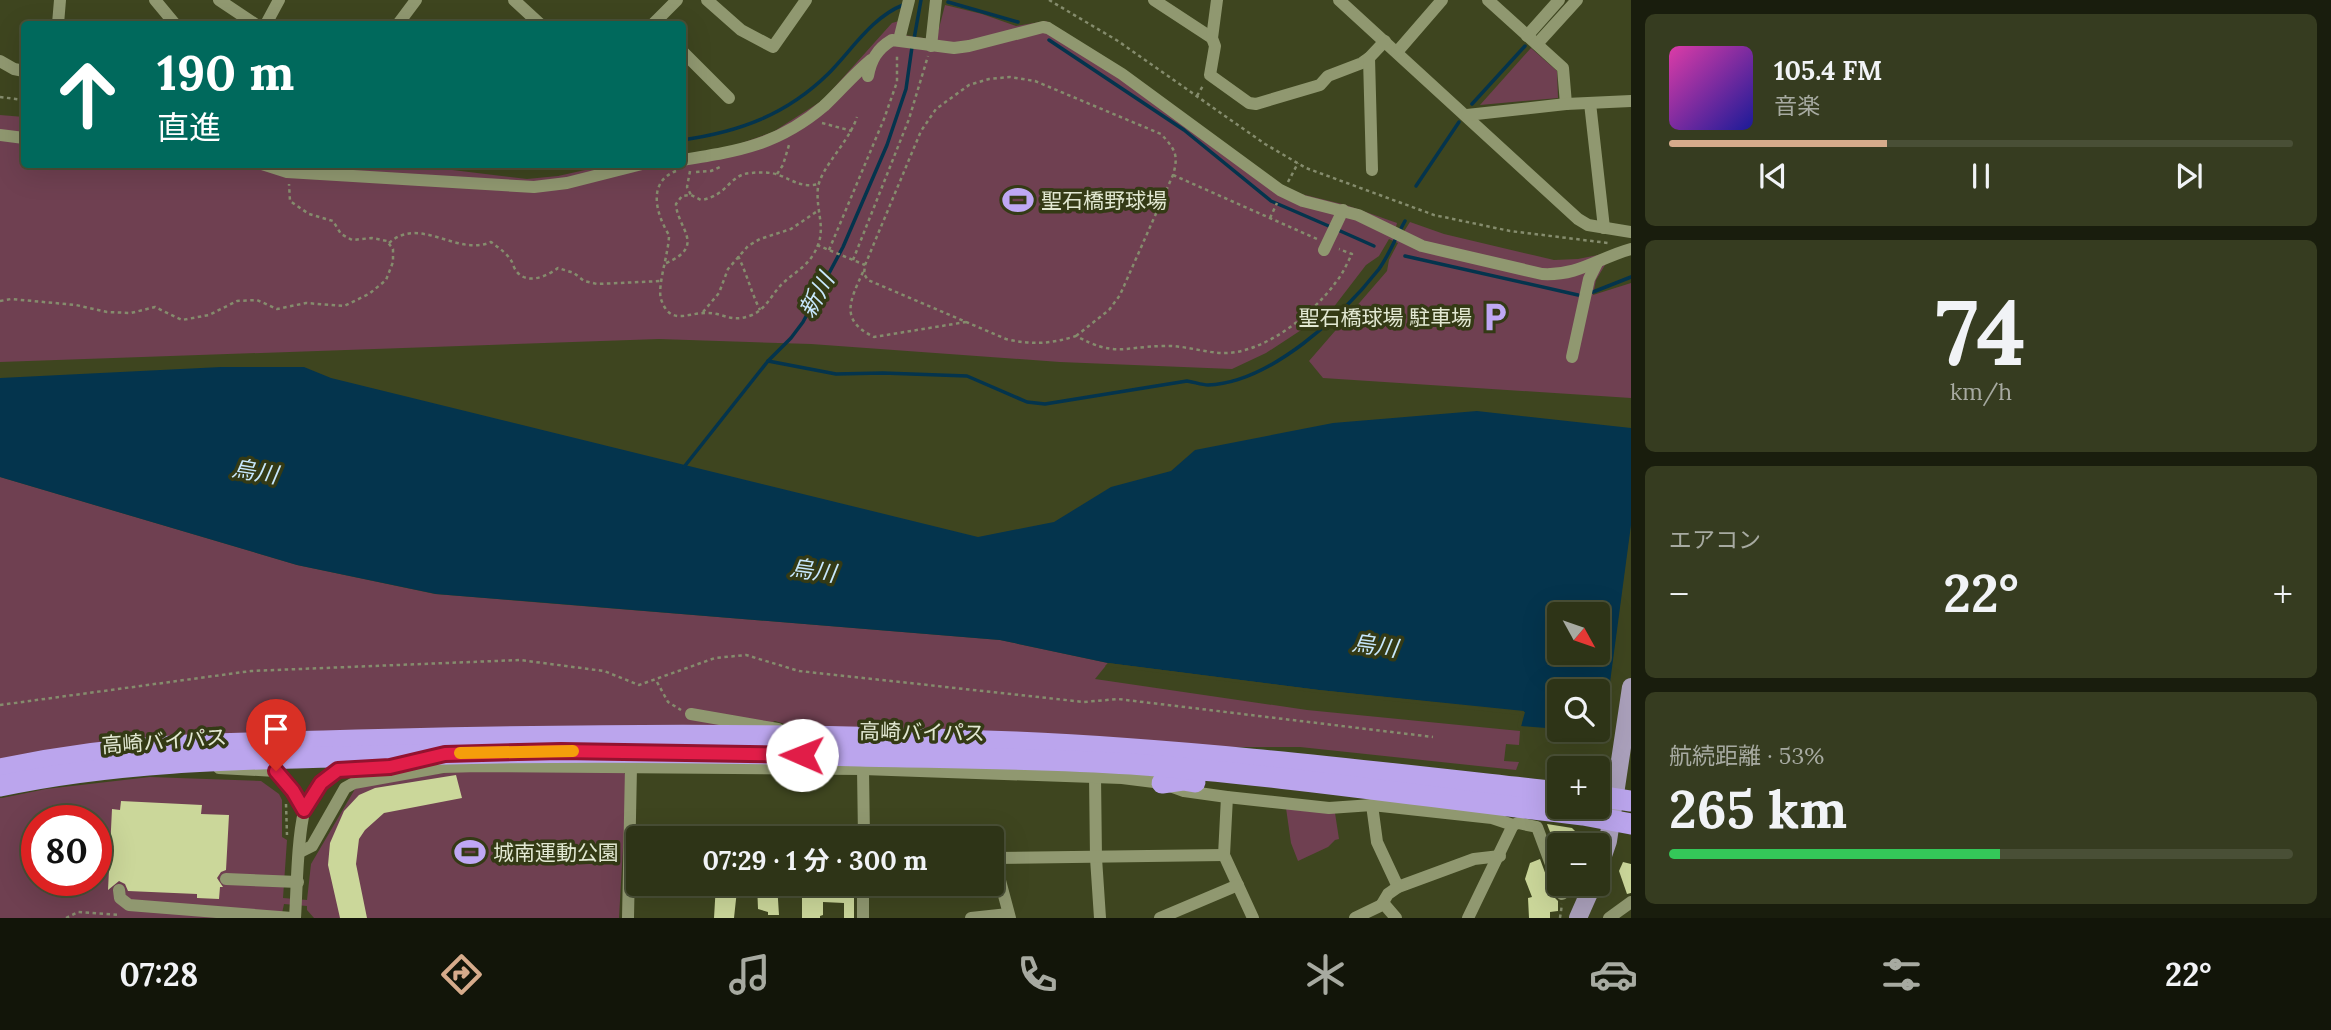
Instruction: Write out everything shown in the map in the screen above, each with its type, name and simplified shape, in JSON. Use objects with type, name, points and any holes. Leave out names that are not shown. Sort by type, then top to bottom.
[{"type":"highway","name":"高崎バイパス","points":[[0,769],[120,749],[188,745],[472,737],[780,736],[912,738],[1136,748],[1376,770],[1547,791]]},
{"type":"highway","name":"高崎バイパス","points":[[0,786],[72,772],[185,762],[445,754],[674,752],[1015,758],[1133,764],[1378,798],[1617,804]]},
{"type":"highway","points":[[1162,783],[1183,780],[1331,798],[1378,798]]},
{"type":"main road","points":[[1610,833],[1617,804],[1631,687]]},
{"type":"main road","points":[[1578,918],[1588,896]]},
{"type":"street","points":[[58,21],[60,0]]},
{"type":"street","points":[[155,0],[172,21]]},
{"type":"street","points":[[219,0],[250,21]]},
{"type":"street","points":[[267,21],[279,0]]},
{"type":"street","points":[[514,0],[537,21]]},
{"type":"street","points":[[657,21],[677,0]]},
{"type":"street","points":[[707,0],[741,30],[773,47],[806,0]]},
{"type":"street","points":[[902,41],[909,0]]},
{"type":"street","points":[[929,45],[936,0]]},
{"type":"street","points":[[1154,0],[1212,38]]},
{"type":"street","points":[[1217,0],[1212,38],[1215,46],[1210,75],[1249,103],[1256,104],[1320,85],[1328,76],[1362,63],[1385,41]]},
{"type":"street","points":[[1339,0],[1578,219],[1588,225],[1631,232]]},
{"type":"street","points":[[1397,52],[1442,0]]},
{"type":"street","points":[[1488,0],[1563,68],[1566,104]]},
{"type":"street","points":[[1532,40],[1559,0]]},
{"type":"street","points":[[1532,40],[1577,0]]},
{"type":"street","points":[[400,21],[412,1]]},
{"type":"street","points":[[686,163],[757,146],[778,137],[824,106],[892,40],[954,48],[1043,27],[1122,75],[1280,190],[1303,201],[1358,215],[1422,246],[1542,274],[1569,273],[1631,249]]},
{"type":"street","points":[[686,55],[729,98]]},
{"type":"street","points":[[1369,58],[1371,170]]},
{"type":"street","points":[[868,76],[871,60]]},
{"type":"street","points":[[0,61],[21,70]]},
{"type":"street","points":[[1467,115],[1566,104],[1631,101]]},
{"type":"street","points":[[1590,103],[1604,228]]},
{"type":"street","points":[[0,135],[21,138]]},
{"type":"street","points":[[276,168],[289,172],[534,187],[566,183],[626,168]]},
{"type":"street","points":[[1325,246],[1343,210]]},
{"type":"street","points":[[1572,357],[1589,279],[1597,263]]},
{"type":"street","points":[[691,714],[778,728],[780,736]]},
{"type":"street","points":[[120,890],[120,898],[129,905],[294,918],[304,810],[321,783],[338,770],[390,767],[445,754]]},
{"type":"street","points":[[185,762],[230,770],[276,771],[293,791],[304,810]]},
{"type":"street","points":[[300,852],[312,846],[345,788],[354,783],[443,767],[863,769],[1095,776],[1162,783],[1184,791],[1227,797],[1329,808],[1378,798],[1492,818],[1513,825],[1518,823],[1537,827],[1547,850]]},
{"type":"street","points":[[631,767],[633,826]]},
{"type":"street","points":[[863,769],[864,826]]},
{"type":"street","points":[[1095,776],[1100,918]]},
{"type":"street","points":[[1227,797],[1224,855],[1253,918]]},
{"type":"street","points":[[1378,798],[1377,842],[1398,887]]},
{"type":"street","points":[[1468,918],[1513,825]]},
{"type":"street","points":[[1004,858],[1224,855]]},
{"type":"street","points":[[1358,916],[1382,904],[1388,894],[1398,887],[1474,859],[1500,856]]},
{"type":"street","points":[[226,879],[298,882]]},
{"type":"street","points":[[1160,918],[1238,885]]},
{"type":"street","points":[[628,918],[630,896]]},
{"type":"street","points":[[863,896],[863,918]]},
{"type":"street","points":[[971,918],[1009,916],[1003,896]]},
{"type":"street","points":[[1609,918],[1631,902]]},
{"type":"street","points":[[1382,904],[1389,907],[1396,918]]},
{"type":"path","points":[[1049,0],[1118,41],[1265,144],[1298,163],[1434,215],[1510,231],[1615,244]]},
{"type":"path","points":[[829,250],[884,120],[897,82],[896,64],[902,41]]},
{"type":"path","points":[[850,259],[909,119],[929,45]]},
{"type":"path","points":[[864,270],[868,280],[1006,339],[1044,344],[1076,336],[1108,310],[1120,295],[1173,175],[1177,162],[1172,146],[1161,134],[1035,81],[1010,77],[989,79],[969,86],[936,109],[921,131],[865,265],[849,309],[853,321],[874,337],[966,322]]},
{"type":"path","points":[[0,97],[21,100]]},
{"type":"path","points":[[676,168],[659,182],[656,190],[669,235],[660,297],[672,314],[683,318],[702,313],[740,319],[760,310],[782,284],[804,267],[817,246],[822,224],[819,184],[825,170],[852,131],[857,117]]},
{"type":"path","points":[[815,122],[852,131]]},
{"type":"path","points":[[777,174],[783,165],[789,145],[780,149]]},
{"type":"path","points":[[1288,182],[1298,163]]},
{"type":"path","points":[[722,166],[711,172],[690,171],[687,187],[691,195],[701,201],[715,198],[735,178],[748,173],[777,174],[790,182],[807,187],[819,184]]},
{"type":"path","points":[[0,301],[11,299],[131,313],[155,307],[183,320],[209,315],[237,302],[257,300],[277,309],[306,303],[344,306],[369,294],[386,279],[393,262],[393,249],[387,241],[372,238],[352,240],[341,234],[333,221],[309,214],[290,201],[289,172]]},
{"type":"path","points":[[1076,336],[1112,351],[1162,346],[1182,346],[1223,353],[1246,349],[1293,326],[1337,282],[1352,254],[1325,246],[1173,175]]},
{"type":"path","points":[[666,263],[677,259],[684,250],[687,231],[676,211],[676,204],[682,196],[691,195]]},
{"type":"path","points":[[702,313],[719,293],[728,269],[738,256],[760,239],[791,229],[819,210]]},
{"type":"path","points":[[389,243],[396,237],[417,231],[466,245],[484,245],[491,242],[503,250],[512,261],[516,272],[529,279],[547,276],[558,268],[574,273],[584,281],[597,284],[662,281]]},
{"type":"path","points":[[817,246],[865,265]]},
{"type":"path","points":[[738,256],[760,310]]},
{"type":"path","points":[[0,705],[251,671],[520,660],[604,671],[639,685],[715,658],[746,655],[799,671],[1084,702],[1118,699],[1433,737]]},
{"type":"path","points":[[656,681],[668,702],[691,714]]},
{"type":"path","points":[[286,801],[286,831],[290,842]]},
{"type":"path","points":[[66,918],[78,912],[125,915]]},
{"type":"shaded area","points":[[945,5],[1016,26],[1046,21],[1136,78],[1282,185],[1301,194],[1346,205],[1397,223],[1396,227],[1403,233],[1410,222],[1444,234],[1554,260],[1603,254],[1608,260],[1596,280],[1593,295],[1631,283],[1631,398],[1323,378],[1309,361],[1387,271],[1389,260],[1398,243],[1389,239],[1379,256],[1366,265],[1333,308],[1266,353],[1232,369],[1060,362],[811,344],[659,339],[0,362],[0,115],[21,117],[21,168],[436,168],[527,179],[594,168],[686,168],[686,163],[773,132],[823,100],[892,23],[899,21],[898,34],[936,40]]},
{"type":"shaded area","points":[[1531,48],[1557,71],[1558,98],[1480,105]]},
{"type":"shaded area","points":[[0,477],[297,565],[435,594],[1000,640],[1108,663],[1095,679],[1307,710],[1520,731],[1519,745],[1506,744],[1504,761],[1519,762],[1516,770],[1300,747],[1218,747],[802,729],[775,721],[760,728],[0,759]]},
{"type":"shaded area","name":"城南運動公園","points":[[622,770],[627,777],[619,918],[314,918],[307,906],[284,904],[281,918],[0,918],[0,798],[46,789],[150,777],[261,781],[279,794],[282,800],[282,837],[287,840],[283,898],[307,900],[311,864],[355,789],[368,783],[460,771]]},
{"type":"shaded area","points":[[1286,808],[1335,813],[1339,839],[1298,861],[1291,843]]},
{"type":"water","name":"烏川","points":[[221,367],[304,367],[331,378],[978,537],[1054,522],[1111,487],[1171,471],[1195,450],[1333,423],[1477,411],[1631,428],[1631,734],[1610,733],[1610,679],[1547,679],[1547,728],[1521,726],[1524,711],[1319,690],[1108,663],[1000,640],[436,594],[297,565],[0,477],[0,378]]},
{"type":"pier","points":[[1631,525],[1631,737],[1610,736],[1610,682]]},
{"type":"pier","points":[[1108,663],[1319,690],[1525,712],[1520,730],[1517,726],[1520,715],[1105,666]]},
{"type":"building","points":[[456,775],[462,798],[384,813],[365,830],[359,839],[356,864],[367,918],[340,918],[328,865],[330,843],[344,811],[359,795],[375,788]]},
{"type":"building","points":[[121,801],[202,805],[201,814],[229,815],[226,870],[217,878],[223,887],[220,887],[219,899],[197,898],[197,894],[128,891],[125,884],[119,881],[112,887],[112,809],[120,810]]},
{"type":"building","points":[[1547,824],[1572,828],[1577,833],[1550,833]]},
{"type":"building","points":[[1540,859],[1547,878],[1547,896],[1554,896],[1558,901],[1558,911],[1550,912],[1550,918],[1529,918],[1528,898],[1532,897],[1525,879],[1530,863]]},
{"type":"building","points":[[1623,862],[1631,864],[1631,893],[1627,894],[1619,871]]},
{"type":"building","points":[[715,896],[736,896],[734,918],[714,918]]},
{"type":"building","points":[[757,896],[778,896],[779,915],[768,915],[768,912],[758,909]]},
{"type":"building","points":[[802,896],[854,896],[854,918],[844,918],[844,903],[823,902],[823,915],[820,918],[802,918]]},
{"type":"waterway","name":"新川","points":[[914,39],[921,0]]},
{"type":"waterway","points":[[948,2],[1018,22]]},
{"type":"waterway","points":[[686,139],[723,132],[778,111],[812,88],[872,26],[903,5]]},
{"type":"waterway","points":[[1049,40],[1184,130],[1271,201],[1331,227]]},
{"type":"waterway","points":[[1472,104],[1525,46]]},
{"type":"waterway","name":"新川","points":[[684,467],[768,361],[803,322],[843,247],[887,145],[906,89],[912,47]]},
{"type":"waterway","points":[[1416,186],[1459,122]]},
{"type":"waterway","points":[[768,361],[836,374],[967,376],[1027,402],[1045,404],[1187,381],[1208,385],[1232,381],[1280,360],[1303,344],[1346,306],[1379,269],[1405,221]]},
{"type":"waterway","points":[[1338,230],[1374,246]]},
{"type":"waterway","points":[[1405,256],[1578,295]]},
{"type":"waterway","points":[[1593,292],[1631,277]]},
{"type":"slow traffic","points":[[460,753],[573,751]]},
{"type":"place","name":"聖石橋野球場","points":[[1018,200]]},
{"type":"place","name":"聖石橋球場 駐車場","points":[[1495,317]]},
{"type":"place","name":"城南運動公園","points":[[470,852]]},
{"type":"route","points":[[276,771],[287,782],[304,810],[321,783],[338,770],[390,767],[445,754],[561,751],[802,755]]}]
